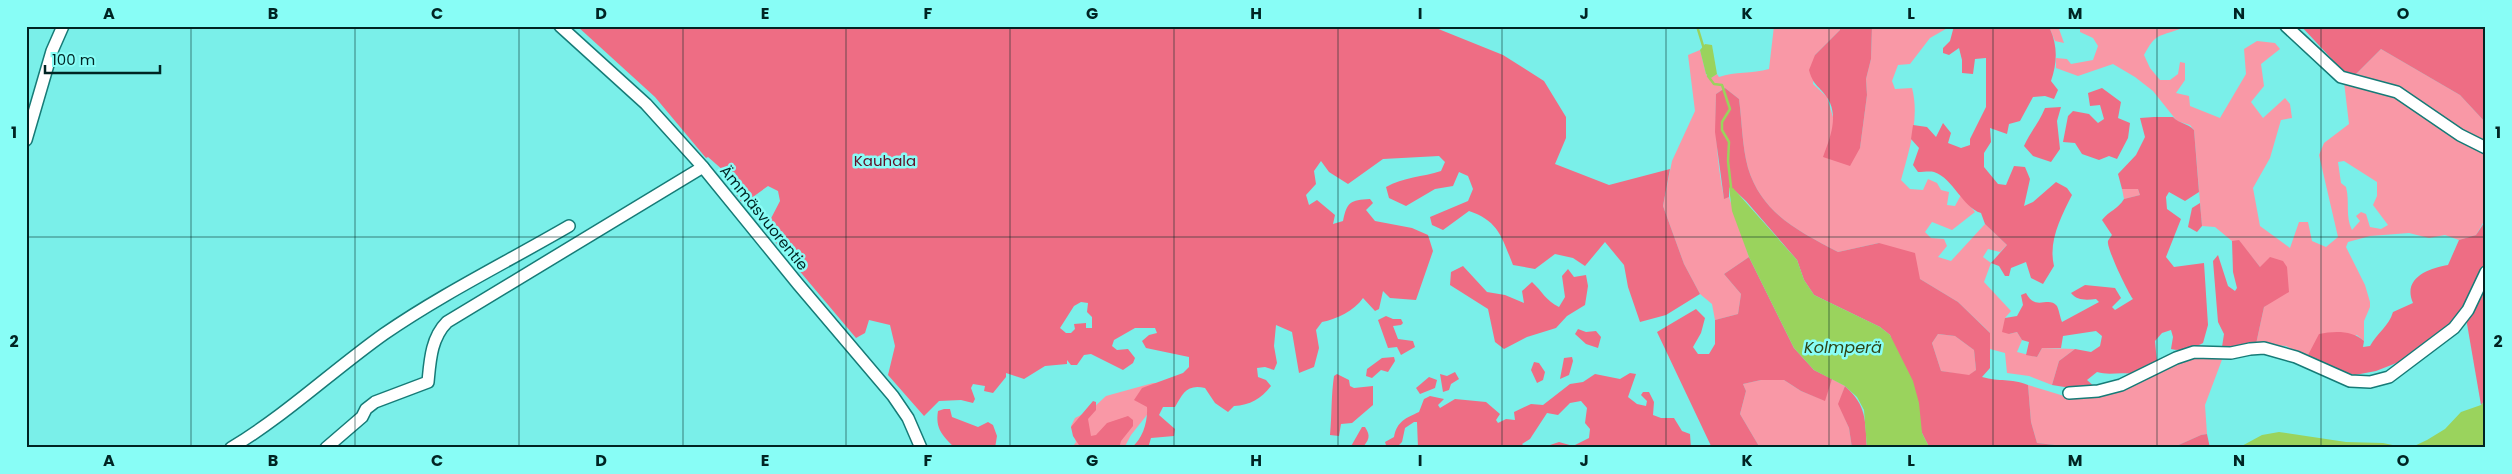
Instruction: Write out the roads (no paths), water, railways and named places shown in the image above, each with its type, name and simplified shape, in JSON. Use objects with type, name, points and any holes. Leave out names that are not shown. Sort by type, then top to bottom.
[{"type":"street","points":[[26,140],[30,114],[52,51],[63,26]]},
{"type":"street","name":"Ämmäsvuorentie","points":[[560,26],[646,104],[703,167],[798,284],[893,396],[908,418],[921,448]]},
{"type":"street","points":[[2286,26],[2341,77],[2397,92],[2460,135],[2486,148]]},
{"type":"street","points":[[326,448],[362,417],[366,409],[375,402],[428,382],[435,339],[438,332],[447,322],[703,167]]},
{"type":"street","points":[[231,448],[260,431],[351,358],[387,332],[569,226]]},
{"type":"street","points":[[2069,393],[2098,391],[2120,385],[2176,358],[2194,352],[2231,353],[2264,348],[2296,357],[2350,381],[2370,382],[2389,377],[2454,328],[2468,310],[2486,272]]},
{"type":"water","points":[[1705,44],[1712,45],[1717,74],[1711,78],[1706,74],[1700,50]]},
{"type":"water","name":"Kolmperä","points":[[1729,187],[1733,188],[1797,260],[1804,280],[1814,295],[1880,327],[1890,335],[1913,381],[1919,403],[1922,433],[1928,445],[1932,448],[1867,448],[1864,410],[1857,397],[1845,386],[1814,370],[1794,348],[1749,257],[1732,211]]},
{"type":"water","points":[[2486,399],[2486,448],[2410,448],[2445,429],[2461,412],[2481,405]]},
{"type":"water","points":[[2279,432],[2346,442],[2383,443],[2407,448],[2238,448],[2262,435]]},
{"type":"waterway","points":[[1697,26],[1704,49]]},
{"type":"waterway","points":[[1708,76],[1714,84],[1722,85],[1730,109],[1722,122],[1722,130],[1729,142],[1728,161],[1731,187]]},
{"type":"park label","name":"Kauhala","points":[[885,161]]}]
